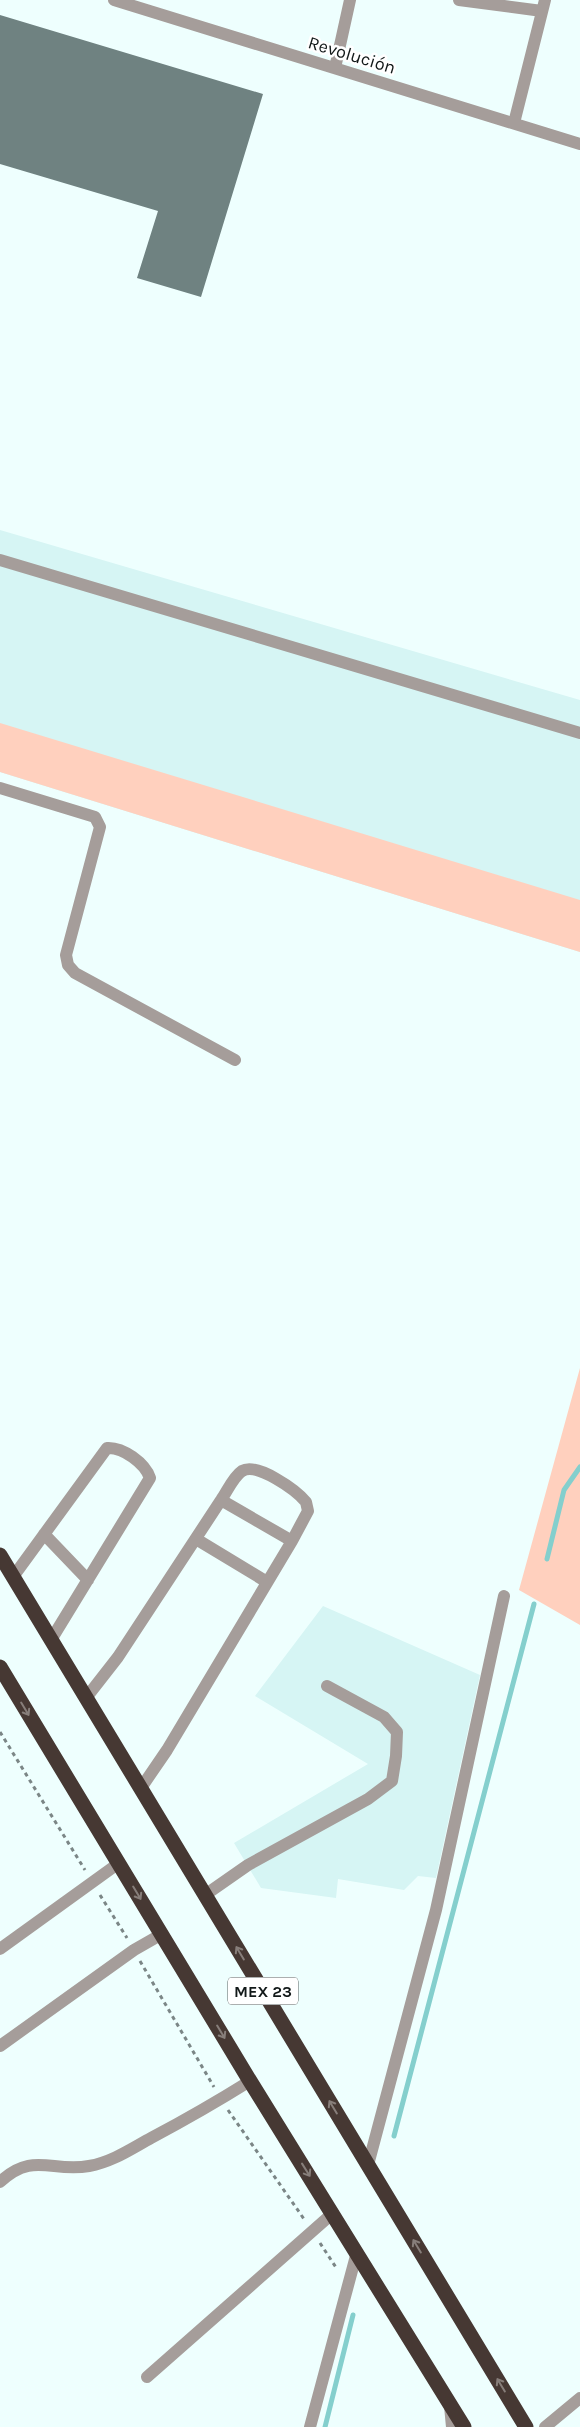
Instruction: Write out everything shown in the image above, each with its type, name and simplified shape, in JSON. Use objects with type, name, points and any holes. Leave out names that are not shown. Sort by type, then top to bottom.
[{"type":"highway","name":"MEX 23","points":[[0,1555],[526,2427]]},
{"type":"highway","name":"MEX 23","points":[[0,1667],[250,2081],[464,2427]]},
{"type":"street","name":"Revolución","points":[[114,0],[580,144]]},
{"type":"street","points":[[335,68],[350,0]]},
{"type":"street","points":[[459,0],[543,5],[514,123]]},
{"type":"street","points":[[0,560],[580,733]]},
{"type":"street","points":[[0,788],[95,817],[100,827],[66,955],[68,965],[75,973],[235,1060]]},
{"type":"street","points":[[13,1577],[107,1448],[116,1447],[147,1468],[150,1478],[51,1640]]},
{"type":"street","points":[[86,1698],[118,1657],[240,1472],[251,1468],[263,1470],[306,1502],[308,1511],[292,1541],[167,1750],[141,1788]]},
{"type":"street","points":[[221,1500],[292,1541]]},
{"type":"street","points":[[44,1534],[88,1580]]},
{"type":"street","points":[[196,1539],[267,1582]]},
{"type":"street","points":[[368,2165],[436,1910],[504,1596]]},
{"type":"street","points":[[205,1895],[248,1865],[368,1799],[392,1781],[397,1732],[384,1717],[327,1686]]},
{"type":"street","points":[[0,1948],[119,1863]]},
{"type":"street","points":[[0,2046],[134,1950],[162,1934]]},
{"type":"street","points":[[0,2182],[26,2164],[86,2167],[106,2163],[221,2100],[250,2081]]},
{"type":"street","points":[[146,2377],[333,2213]]},
{"type":"street","points":[[310,2427],[357,2252]]},
{"type":"street","points":[[545,2427],[580,2398]]},
{"type":"street","points":[[450,2404],[452,2427]]},
{"type":"path","points":[[0,1732],[134,1950],[221,2100],[348,2286]]},
{"type":"shaded area","points":[[0,530],[580,700],[580,952],[0,772]]},
{"type":"shaded area","points":[[0,723],[580,900],[580,952],[0,772]]},
{"type":"shaded area","points":[[580,1368],[580,1625],[519,1590]]},
{"type":"shaded area","points":[[323,1606],[480,1675],[436,1878],[418,1876],[404,1890],[338,1879],[336,1898],[261,1888],[234,1843],[368,1764],[255,1696]]},
{"type":"building","points":[[0,15],[263,94],[201,297],[137,278],[158,211],[0,164]]},
{"type":"waterway","points":[[547,1559],[564,1490],[580,1467]]},
{"type":"waterway","points":[[394,2136],[534,1604]]},
{"type":"waterway","points":[[325,2427],[353,2315]]}]
